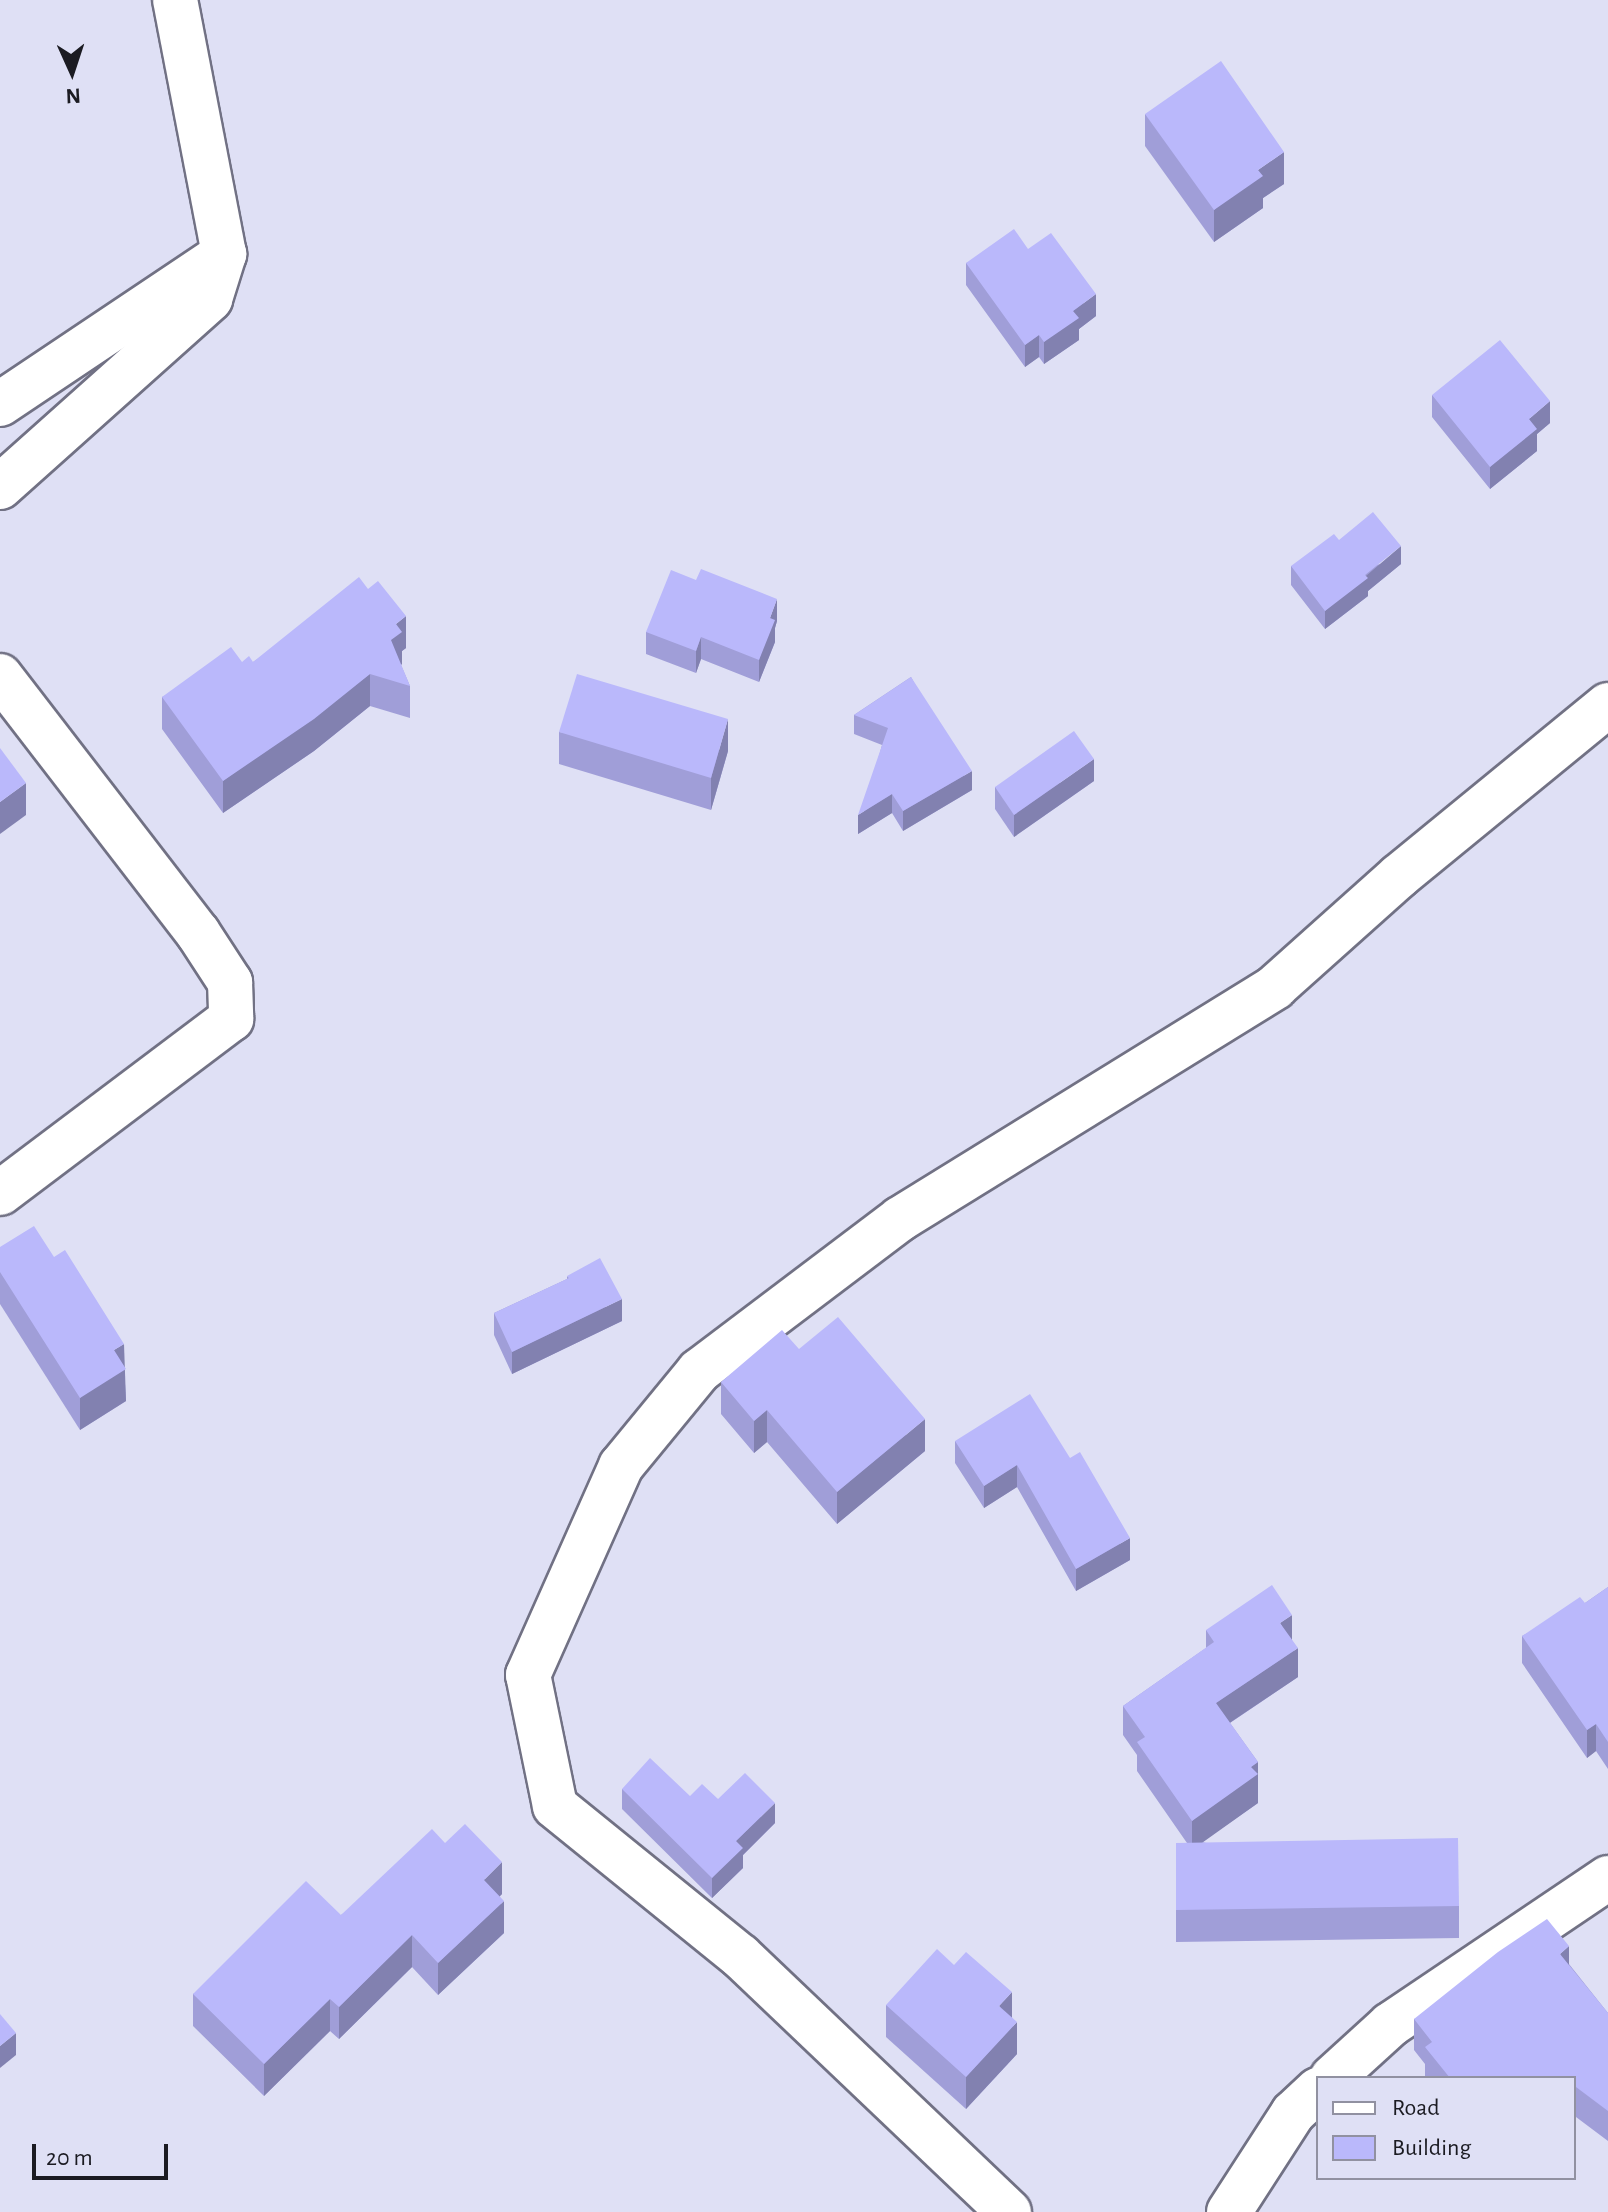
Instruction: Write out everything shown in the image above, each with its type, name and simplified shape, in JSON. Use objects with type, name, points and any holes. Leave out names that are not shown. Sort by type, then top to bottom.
[{"type":"street","points":[[0,487],[210,299],[224,254],[175,0]]},
{"type":"street","points":[[0,404],[224,254]]},
{"type":"street","points":[[0,676],[198,933],[230,982],[231,1019],[0,1193]]},
{"type":"street","points":[[1009,2212],[740,1956],[555,1806],[528,1675],[621,1466],[699,1371],[900,1219],[1275,987],[1399,876],[1608,705]]},
{"type":"street","points":[[1334,2076],[1390,2025],[1608,1878]]},
{"type":"street","points":[[1229,2212],[1293,2113],[1316,2092]]},
{"type":"building","points":[[1221,61],[1284,152],[1258,170],[1263,176],[1214,210],[1145,114]]},
{"type":"building","points":[[1014,229],[1028,249],[1051,233],[1096,294],[1073,311],[1079,318],[1044,342],[1039,335],[1025,345],[966,263]]},
{"type":"building","points":[[1500,340],[1550,401],[1529,419],[1537,429],[1490,467],[1432,395]]},
{"type":"building","points":[[1373,512],[1401,546],[1365,575],[1368,578],[1325,611],[1291,566],[1334,534],[1339,540]]},
{"type":"building","points":[[701,569],[777,599],[770,618],[775,620],[759,660],[701,637],[696,651],[646,632],[671,570],[696,580]]},
{"type":"building","points":[[359,577],[368,589],[378,581],[406,616],[396,624],[402,632],[391,640],[410,686],[370,674],[314,719],[223,781],[162,697],[231,647],[242,662],[249,656],[253,662]]},
{"type":"building","points":[[577,674],[728,719],[711,778],[559,732]]},
{"type":"building","points":[[911,677],[972,771],[903,811],[892,794],[858,815],[888,728],[854,715]]},
{"type":"building","points":[[1074,731],[1094,759],[1014,815],[995,787]]},
{"type":"building","points":[[0,748],[26,783],[0,802]]},
{"type":"building","points":[[34,1226],[54,1257],[65,1250],[124,1344],[114,1350],[126,1369],[80,1398],[0,1272],[0,1247]]},
{"type":"building","points":[[600,1258],[622,1299],[512,1352],[494,1313],[569,1278],[567,1276]]},
{"type":"building","points":[[838,1317],[925,1419],[837,1492],[767,1410],[754,1421],[721,1382],[782,1330],[799,1349]]},
{"type":"building","points":[[1030,1394],[1070,1458],[1080,1452],[1130,1538],[1076,1569],[1017,1465],[984,1486],[955,1441]]},
{"type":"building","points":[[1272,1585],[1292,1615],[1280,1623],[1298,1648],[1216,1703],[1258,1762],[1251,1767],[1258,1774],[1192,1821],[1137,1742],[1145,1737],[1123,1706],[1214,1642],[1206,1630]]},
{"type":"building","points":[[1608,1587],[1608,1742],[1596,1724],[1587,1730],[1522,1636],[1580,1597],[1585,1603]]},
{"type":"building","points":[[650,1758],[690,1796],[702,1784],[718,1799],[745,1773],[775,1803],[736,1841],[743,1848],[712,1878],[622,1789]]},
{"type":"building","points":[[465,1824],[502,1862],[484,1880],[504,1901],[438,1963],[412,1935],[339,2007],[330,1999],[264,2064],[193,1994],[306,1881],[341,1915],[432,1829],[445,1843]]},
{"type":"building","points":[[1458,1838],[1459,1906],[1176,1910],[1176,1843]]},
{"type":"building","points":[[1547,1919],[1569,1946],[1560,1954],[1608,2013],[1608,2111],[1576,2087],[1576,2076],[1448,2076],[1425,2047],[1432,2042],[1414,2019],[1498,1952]]},
{"type":"building","points":[[937,1949],[954,1965],[966,1952],[1012,1992],[999,2006],[1017,2022],[966,2077],[886,2005]]},
{"type":"building","points":[[0,2014],[16,2033],[0,2046]]}]
